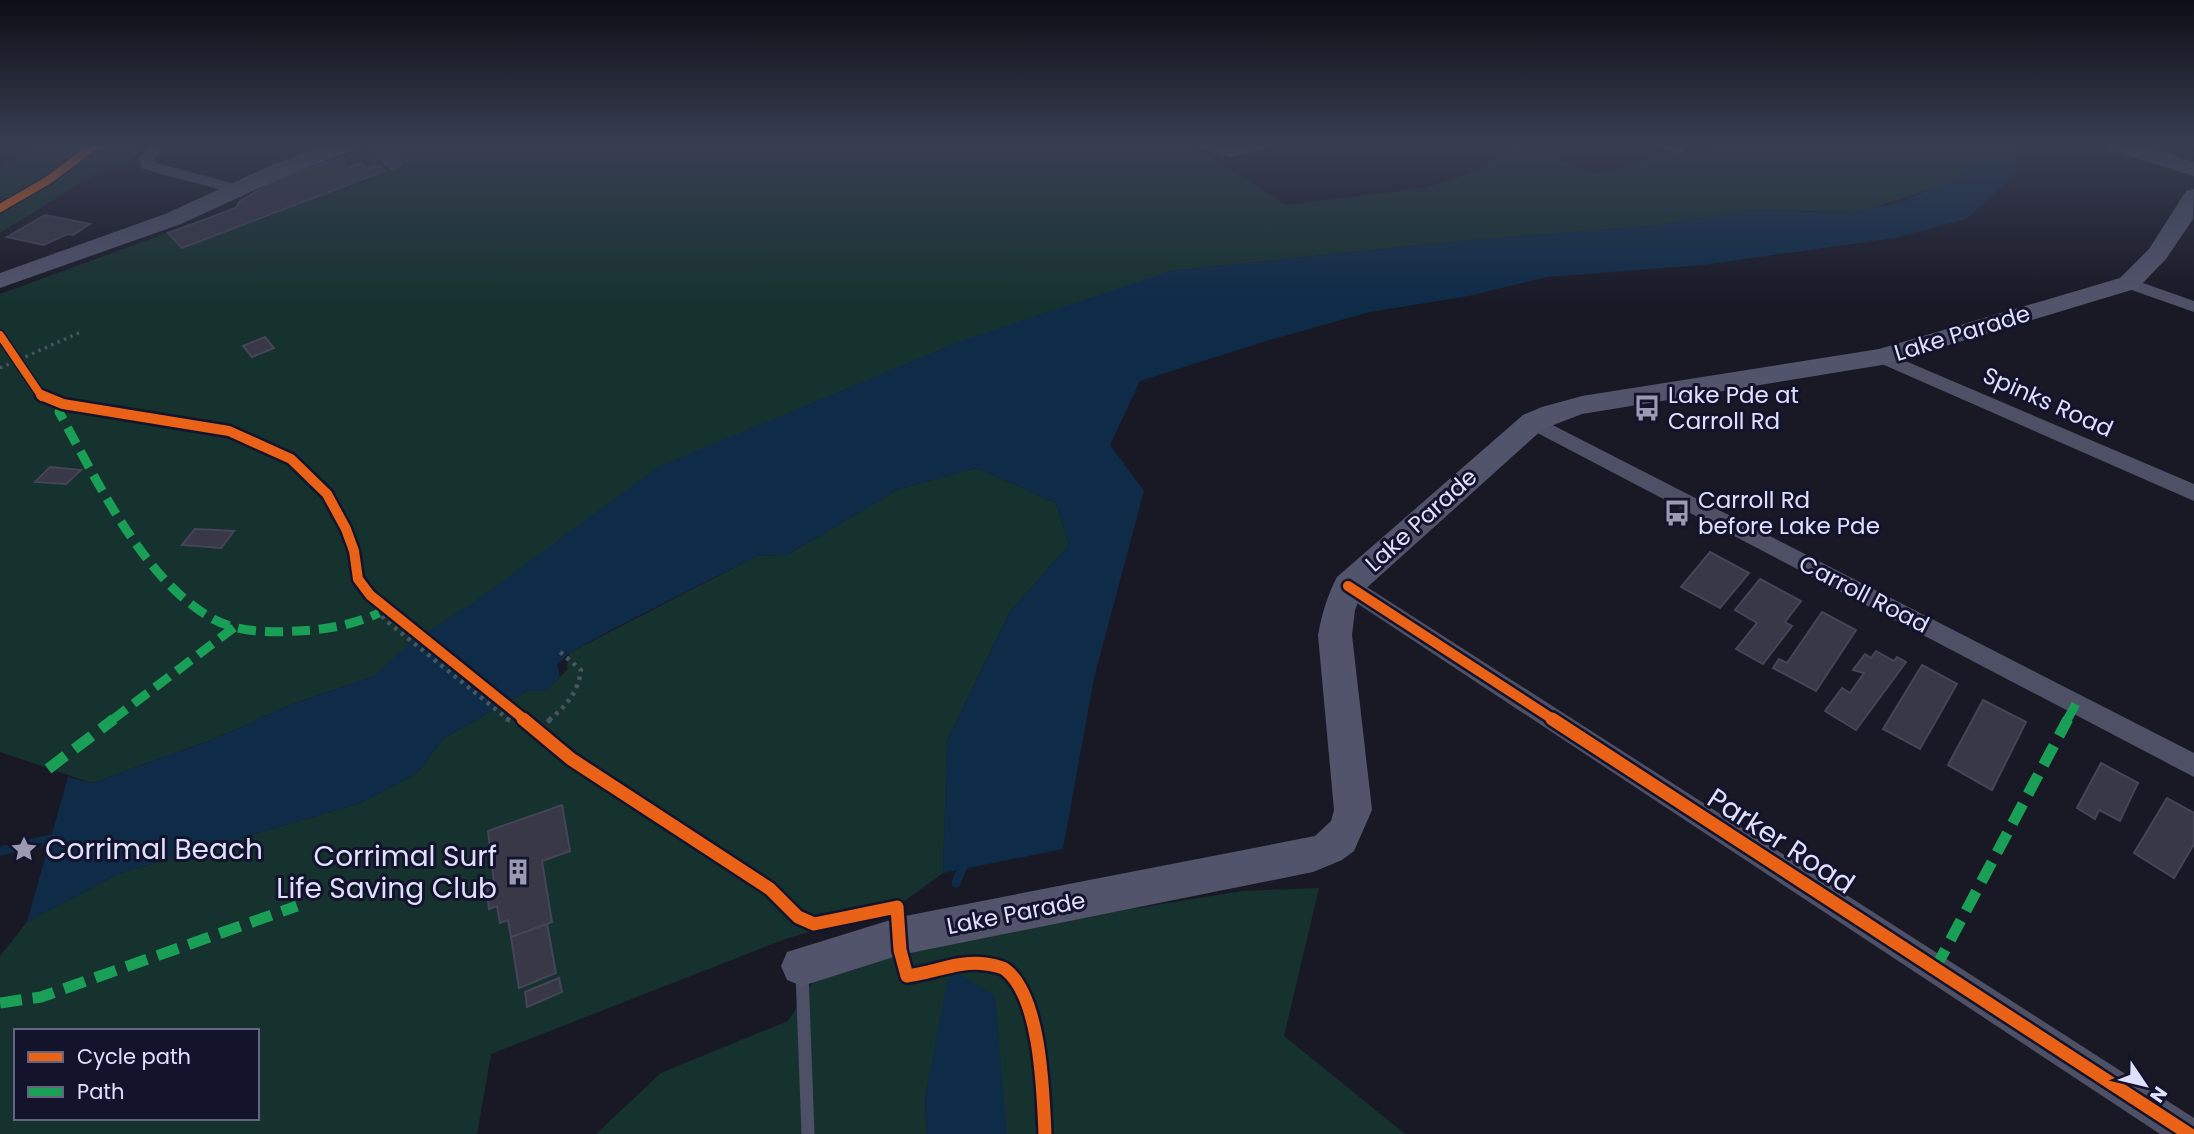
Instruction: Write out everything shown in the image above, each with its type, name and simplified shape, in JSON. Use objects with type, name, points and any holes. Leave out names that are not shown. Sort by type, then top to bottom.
[{"type":"main road","points":[[0,281],[173,219],[220,197]]},
{"type":"main road","points":[[2129,283],[2152,259],[2193,197]]},
{"type":"main road","name":"Lake Parade","points":[[802,966],[900,936],[1314,855],[1333,847],[1349,830],[1353,810],[1335,635],[1339,610],[1348,586],[1534,422],[1573,407],[1882,357],[2129,283]]},
{"type":"street","points":[[2129,283],[2194,307]]},
{"type":"street","name":"Spinks Road","points":[[1882,357],[2194,493]]},
{"type":"street","name":"Carroll Road","points":[[1534,422],[2194,766]]},
{"type":"street","name":"Parker Road","points":[[1348,586],[2189,1134]]},
{"type":"lane","points":[[802,966],[808,1134]]},
{"type":"path","points":[[0,368],[83,331]]},
{"type":"path","points":[[373,597],[541,734]]},
{"type":"path","points":[[373,597],[384,621],[391,623],[493,705],[500,716],[521,728],[541,734]]},
{"type":"path","points":[[541,734],[575,696],[580,684],[581,670],[559,652]]},
{"type":"green space","points":[[0,197],[58,197],[0,233],[0,201],[4,198],[0,200]]},
{"type":"green space","points":[[255,197],[1273,197],[1286,205],[1352,197],[1906,197],[1858,212],[1752,210],[1659,225],[1449,242],[1170,271],[374,676],[293,704],[211,740],[92,783],[0,752],[0,294],[208,218]]},
{"type":"green space","points":[[977,468],[1056,503],[1069,545],[1009,613],[947,741],[943,873],[896,907],[785,939],[491,1054],[477,1134],[0,1134],[0,956],[27,922],[118,874],[361,803],[417,773],[444,738],[527,691],[547,690],[567,670],[569,653],[757,556],[787,555],[899,489]]},
{"type":"green space","points":[[1319,888],[1284,1036],[1405,1134],[1004,1134],[951,969],[925,1097],[927,1134],[596,1134],[661,1073],[788,1021],[828,959],[1242,891]]},
{"type":"water","points":[[1913,197],[1991,197],[1966,219],[1894,238],[1703,265],[1547,277],[1469,296],[1370,312],[1140,381],[1110,445],[1144,491],[1094,678],[1063,849],[943,873],[947,741],[1009,613],[1069,545],[1056,503],[977,468],[899,489],[787,555],[757,556],[611,630],[569,653],[557,665],[560,677],[547,690],[527,691],[444,738],[417,773],[361,803],[118,874],[27,922],[68,777],[92,783],[211,740],[293,704],[374,676],[410,643],[474,602],[658,467],[963,340],[1170,271],[1449,242],[1659,225],[1752,210],[1848,213]]},
{"type":"water","points":[[950,968],[995,996],[1007,1134],[927,1134],[925,1097]]},
{"type":"building","points":[[247,197],[316,197],[182,248],[168,233],[236,208]]},
{"type":"building","points":[[45,215],[90,224],[73,235],[67,234],[44,245],[7,237]]},
{"type":"building","points":[[265,337],[274,348],[252,357],[243,346]]},
{"type":"building","points":[[50,467],[81,470],[66,484],[35,482]]},
{"type":"building","points":[[195,529],[234,531],[221,548],[182,545]]},
{"type":"building","points":[[1710,552],[1749,573],[1720,608],[1681,587]]},
{"type":"building","points":[[1760,579],[1801,601],[1785,622],[1792,626],[1763,664],[1736,649],[1757,623],[1735,610]]},
{"type":"building","points":[[1822,612],[1856,630],[1816,691],[1773,668],[1779,659],[1787,663]]},
{"type":"building","points":[[1876,651],[1894,661],[1897,657],[1906,662],[1856,730],[1825,711],[1842,688],[1850,693],[1864,673],[1853,670],[1865,654],[1871,658]]},
{"type":"building","points":[[1922,665],[1957,684],[1920,749],[1883,729]]},
{"type":"building","points":[[1983,700],[2026,722],[1992,790],[1948,765]]},
{"type":"building","points":[[2101,763],[2138,783],[2120,821],[2099,810],[2095,819],[2077,808]]},
{"type":"building","points":[[2167,798],[2194,813],[2194,844],[2174,878],[2134,853]]},
{"type":"building","name":"Corrimal Surf Life Saving Club","points":[[562,805],[570,851],[542,861],[552,922],[511,937],[508,920],[500,923],[497,906],[489,909],[486,886],[494,883],[488,831]]},
{"type":"building","points":[[547,924],[556,973],[519,988],[511,937]]},
{"type":"building","points":[[559,978],[562,992],[527,1007],[525,992]]},
{"type":"waterway","points":[[0,851],[59,837]]},
{"type":"waterway","points":[[956,883],[965,861]]},
{"type":"marked path","points":[[63,404],[59,412],[125,526],[167,581],[189,603],[213,619],[244,629],[292,632],[341,626],[379,613]]},
{"type":"marked path","points":[[48,769],[236,626]]},
{"type":"marked path","points":[[1935,969],[2076,704]]},
{"type":"marked path","points":[[0,1003],[41,997],[297,906]]},
{"type":"cycle path","points":[[0,208],[19,197]]},
{"type":"cycle path","points":[[0,335],[43,398],[63,404],[229,431],[291,459],[327,494],[346,529],[354,551],[358,579],[370,595],[571,759],[770,889],[798,917],[814,924],[897,907],[900,950],[907,976],[976,963],[1006,970],[1017,982],[1032,1022],[1037,1046],[1045,1134]]},
{"type":"cycle path","points":[[1348,586],[2189,1134]]},
{"type":"place","name":"Lake Pde at Carroll Rd","points":[[1647,408]]},
{"type":"place","name":"Carroll Rd before Lake Pde","points":[[1677,513]]},
{"type":"place","name":"Corrimal Beach","points":[[24,849]]},
{"type":"place","name":"Corrimal Surf Life Saving Club","points":[[518,872]]}]
